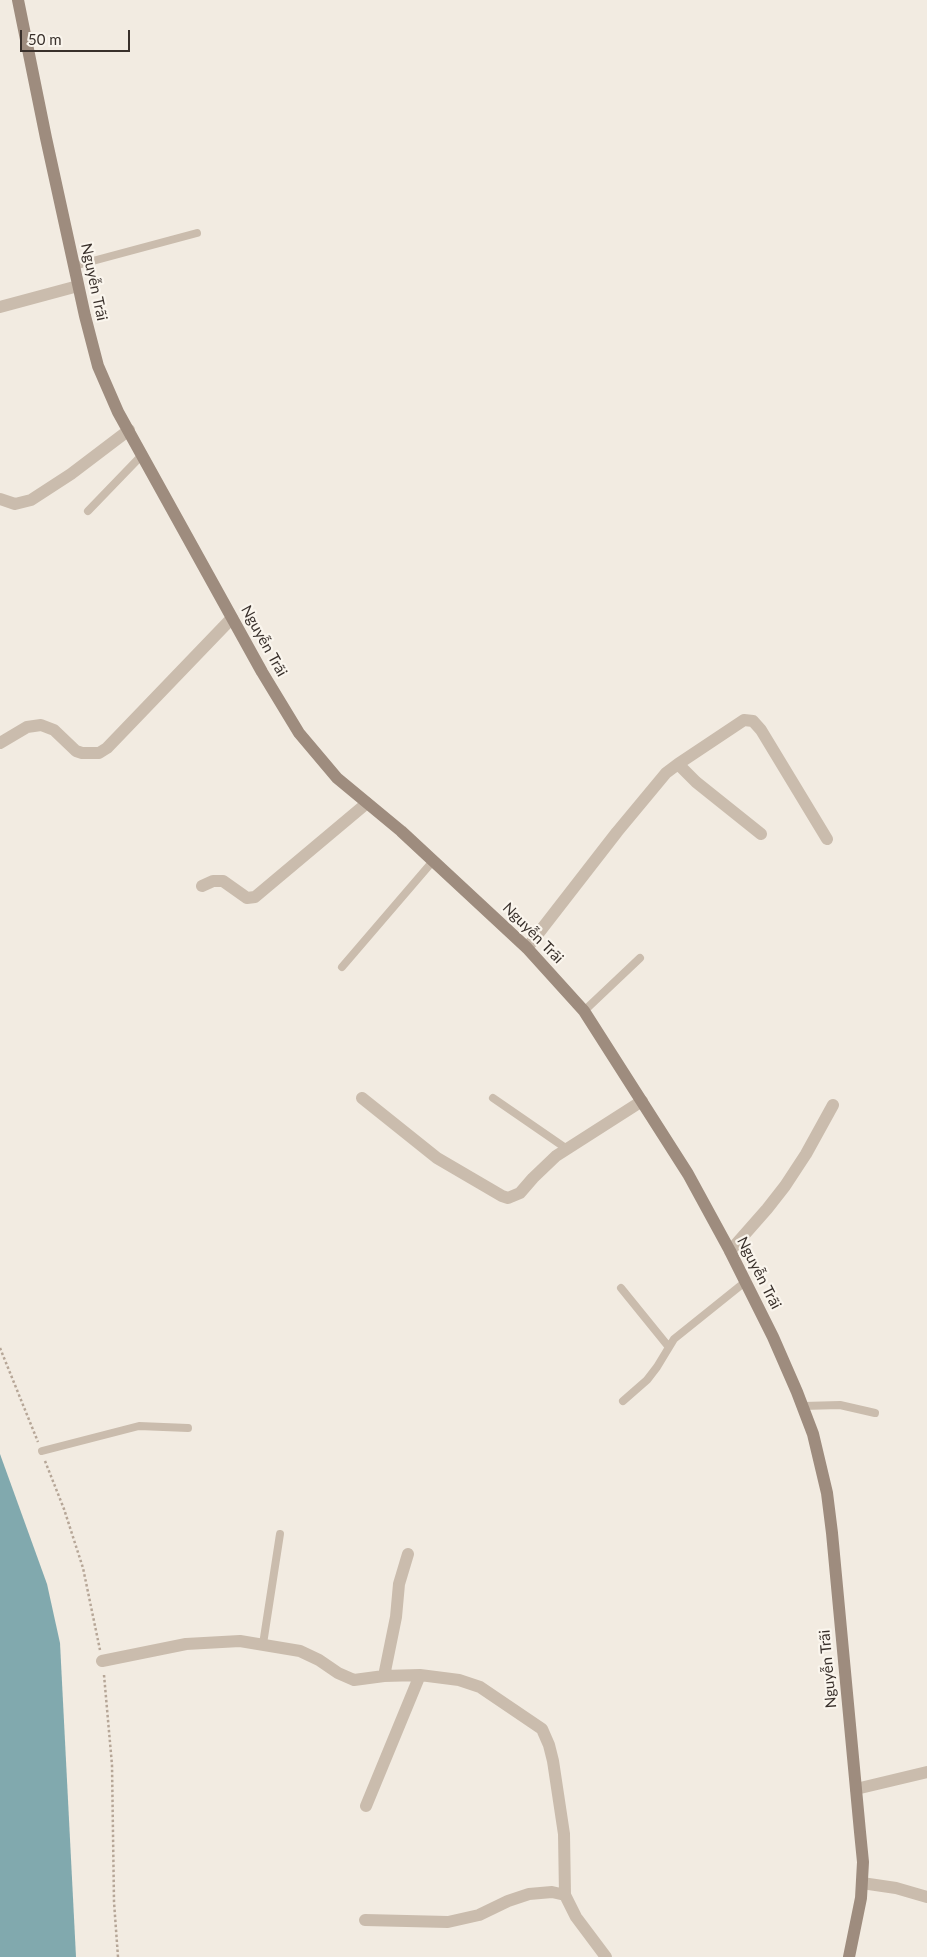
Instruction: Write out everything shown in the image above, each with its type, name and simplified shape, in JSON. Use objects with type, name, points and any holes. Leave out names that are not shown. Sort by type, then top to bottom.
[{"type":"main road","name":"Nguyễn Trãi","points":[[18,0],[32,76],[78,286],[98,366],[110,397],[232,618],[299,734],[337,778],[433,861],[527,948],[584,1011],[688,1174],[730,1251],[773,1338],[803,1406],[815,1442],[832,1533],[863,1862],[858,1919],[849,1957]]},
{"type":"street","points":[[0,307],[78,286]]},
{"type":"street","points":[[0,499],[15,504],[31,500],[78,468],[128,430]]},
{"type":"street","points":[[0,743],[27,727],[41,725],[54,730],[82,753],[99,752],[107,748],[232,618]]},
{"type":"street","points":[[527,948],[617,832],[666,773],[744,720],[753,721],[760,730],[827,839]]},
{"type":"street","points":[[678,764],[696,782],[761,834]]},
{"type":"street","points":[[202,886],[214,881],[223,881],[247,898],[255,897],[368,804]]},
{"type":"street","points":[[362,1098],[437,1158],[508,1198],[520,1193],[543,1168],[567,1149],[642,1101]]},
{"type":"street","points":[[730,1251],[785,1186],[806,1154],[833,1105]]},
{"type":"street","points":[[384,1676],[396,1617],[399,1584],[408,1554]]},
{"type":"street","points":[[102,1661],[202,1642],[240,1641],[288,1648],[309,1655],[338,1673],[354,1680],[384,1676],[420,1675],[459,1680],[480,1687],[542,1729],[553,1761],[564,1834],[566,1896],[576,1917],[606,1957]]},
{"type":"street","points":[[366,1806],[420,1675]]},
{"type":"street","points":[[856,1789],[927,1772]]},
{"type":"street","points":[[862,1883],[896,1888],[927,1897]]},
{"type":"street","points":[[366,1920],[448,1922],[479,1915],[508,1901],[529,1894],[552,1892],[566,1896]]},
{"type":"lane","points":[[74,266],[197,233]]},
{"type":"lane","points":[[88,510],[142,454]]},
{"type":"lane","points":[[342,967],[433,861]]},
{"type":"lane","points":[[584,1011],[640,958]]},
{"type":"lane","points":[[493,1098],[567,1149]]},
{"type":"lane","points":[[623,1401],[647,1380],[674,1339],[745,1282]]},
{"type":"lane","points":[[622,1288],[668,1346]]},
{"type":"lane","points":[[803,1406],[840,1405],[875,1412]]},
{"type":"lane","points":[[42,1451],[139,1426],[188,1428]]},
{"type":"lane","points":[[263,1644],[280,1534]]},
{"type":"path","points":[[0,1348],[64,1509],[83,1568],[102,1661],[107,1688],[112,1765],[114,1902],[118,1957]]},
{"type":"water","points":[[0,1454],[47,1584],[60,1643],[76,1957],[0,1957]]}]
